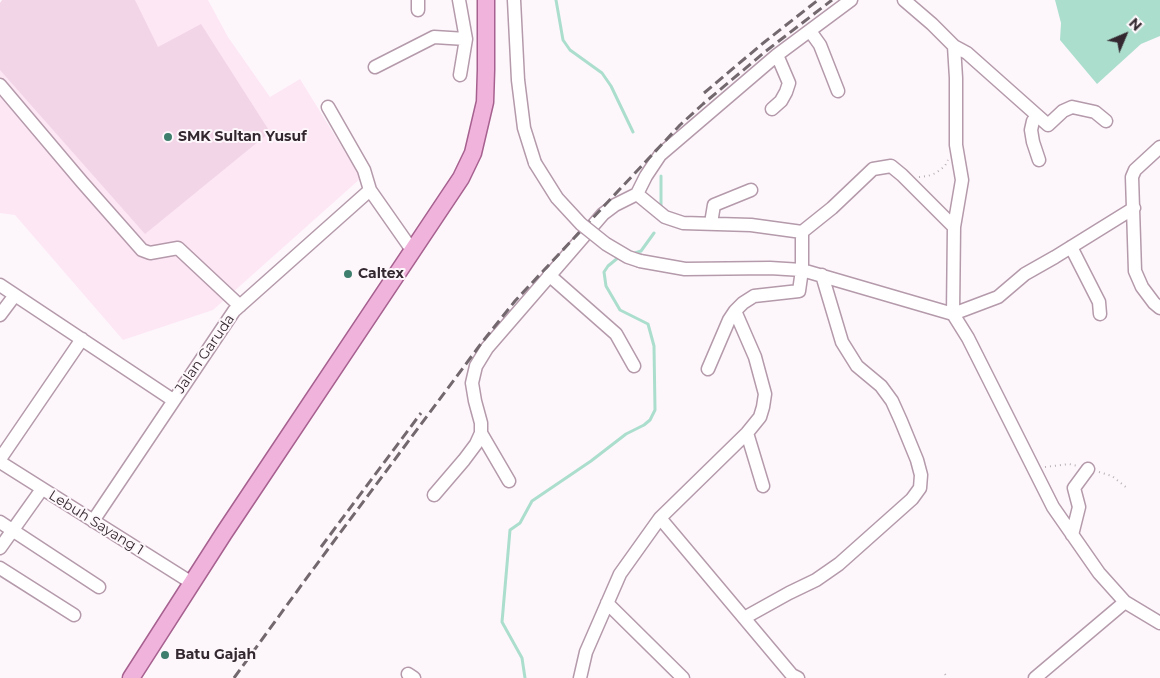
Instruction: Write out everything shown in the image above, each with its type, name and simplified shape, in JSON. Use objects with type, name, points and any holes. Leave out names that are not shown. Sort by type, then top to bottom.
[{"type":"main road","points":[[131,678],[192,582],[412,250],[462,178],[473,153],[484,102],[486,0]]},
{"type":"street","points":[[459,0],[466,39],[460,74]]},
{"type":"street","points":[[514,0],[518,80],[524,128],[535,163],[557,198],[581,224],[606,244],[628,257],[685,269],[770,268],[802,270],[954,314],[998,297],[1025,274],[1134,208]]},
{"type":"street","points":[[434,495],[464,460],[476,444],[481,433],[481,423],[472,383],[476,366],[487,348],[603,214],[615,205],[638,194],[646,176],[660,155],[778,55],[851,0]]},
{"type":"street","points":[[904,0],[954,46],[967,53],[1048,125],[1063,111],[1072,107],[1095,112],[1106,121]]},
{"type":"street","points":[[810,30],[820,45],[838,91]]},
{"type":"street","points":[[376,67],[434,37],[466,39]]},
{"type":"street","points":[[954,46],[956,145],[962,180],[954,227],[954,314],[968,338],[1053,507],[1099,573],[1125,602],[1160,623]]},
{"type":"street","points":[[772,109],[781,101],[789,83],[778,55]]},
{"type":"street","points":[[0,84],[142,250],[150,253],[178,248],[240,306]]},
{"type":"street","points":[[328,106],[364,170],[370,190],[412,250]]},
{"type":"street","points":[[1038,117],[1033,122],[1031,130],[1032,142],[1038,160]]},
{"type":"street","points":[[1160,147],[1132,174],[1135,271],[1142,287],[1160,308]]},
{"type":"street","points":[[638,194],[665,217],[683,223],[751,225],[802,232],[832,208],[872,170],[891,166],[954,227]]},
{"type":"street","name":"Jalan Garuda","points":[[0,285],[173,400],[234,311],[370,190]]},
{"type":"street","points":[[711,223],[714,205],[751,190]]},
{"type":"street","points":[[708,369],[730,320],[743,303],[754,296],[799,291],[802,270],[802,232]]},
{"type":"street","points":[[1071,247],[1099,302],[1100,314]]},
{"type":"street","points":[[549,275],[616,334],[634,366]]},
{"type":"street","points":[[744,618],[788,592],[816,580],[839,564],[912,499],[920,488],[921,475],[917,460],[898,414],[892,401],[881,386],[857,366],[842,342],[822,275]]},
{"type":"street","points":[[0,315],[15,295]]},
{"type":"street","points":[[580,678],[586,652],[620,574],[660,518],[747,433],[760,417],[765,394],[755,357],[735,311]]},
{"type":"street","points":[[0,461],[82,339]]},
{"type":"street","points":[[93,521],[173,400]]},
{"type":"street","points":[[481,433],[509,481]]},
{"type":"street","points":[[747,433],[763,486]]},
{"type":"street","name":"Lebuh Sayang 1","points":[[0,461],[192,582]]},
{"type":"street","points":[[1072,535],[1079,507],[1074,488],[1088,469]]},
{"type":"street","points":[[0,548],[42,489]]},
{"type":"street","points":[[660,518],[792,677]]},
{"type":"street","points":[[0,522],[99,587]]},
{"type":"street","points":[[0,568],[74,614]]},
{"type":"street","points":[[1035,678],[1125,602]]},
{"type":"street","points":[[607,603],[683,678]]},
{"type":"path","points":[[902,175],[916,178],[936,173],[945,166],[956,145]]},
{"type":"path","points":[[945,674],[948,678]]},
{"type":"shaded area","name":"SMK Sultan Yusuf","points":[[2,0],[208,0],[228,37],[270,97],[300,79],[361,178],[213,310],[123,340],[15,215],[0,213],[0,3]]},
{"type":"shaded area","points":[[2,0],[135,0],[158,47],[201,24],[270,132],[145,234],[0,70],[0,3]]},
{"type":"shaded area","points":[[1055,0],[1160,0],[1160,36],[1141,44],[1097,84],[1060,40],[1061,23]]},
{"type":"waterway","points":[[556,0],[563,40],[570,50],[602,73],[611,86],[633,132]]},
{"type":"waterway","points":[[661,176],[661,206]]},
{"type":"waterway","points":[[632,254],[641,251],[654,233]]},
{"type":"waterway","points":[[525,678],[522,658],[502,622],[510,530],[520,523],[532,501],[591,461],[626,434],[644,425],[650,420],[655,410],[654,346],[648,324],[620,310],[606,286],[604,272],[619,257]]},
{"type":"railway","points":[[704,93],[818,0]]},
{"type":"railway","points":[[234,678],[483,341],[515,301],[680,125],[766,51],[832,0]]},
{"type":"railway","points":[[321,547],[421,413]]},
{"type":"place","name":"SMK Sultan Yusuf","points":[[168,137]]},
{"type":"place","name":"Caltex","points":[[348,274]]},
{"type":"place","name":"Batu Gajah","points":[[165,655]]}]
